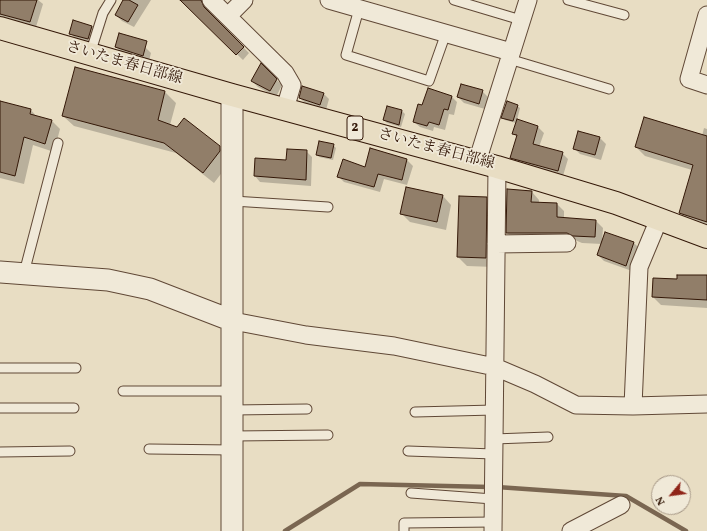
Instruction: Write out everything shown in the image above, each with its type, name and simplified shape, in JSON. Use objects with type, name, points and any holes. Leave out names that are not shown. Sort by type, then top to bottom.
[{"type":"main road","name":"さいたま春日部線","points":[[0,28],[232,95],[487,164],[616,203],[707,237]]},
{"type":"street","points":[[211,0],[285,73],[292,85],[285,109]]},
{"type":"street","points":[[228,16],[244,0]]},
{"type":"street","points":[[329,0],[446,33],[510,56]]},
{"type":"street","points":[[493,526],[496,244],[487,164],[510,56],[528,0]]},
{"type":"street","points":[[707,14],[689,79],[707,85]]},
{"type":"street","points":[[232,95],[232,531]]},
{"type":"street","points":[[633,406],[639,267],[659,219]]},
{"type":"street","points":[[496,244],[567,243]]},
{"type":"street","points":[[0,272],[108,280],[150,289],[233,321],[306,335],[394,346],[494,367],[535,384],[576,405],[633,406],[707,404]]},
{"type":"street","points":[[571,531],[621,505]]},
{"type":"lane","points":[[90,54],[103,13],[111,0]]},
{"type":"lane","points":[[454,0],[521,20]]},
{"type":"lane","points":[[568,0],[624,16]]},
{"type":"lane","points":[[359,9],[346,56],[429,81],[446,33]]},
{"type":"lane","points":[[510,56],[609,89]]},
{"type":"lane","points":[[24,273],[58,143]]},
{"type":"lane","points":[[233,202],[328,207]]},
{"type":"lane","points":[[0,368],[76,368]]},
{"type":"lane","points":[[124,391],[307,409]]},
{"type":"lane","points":[[0,408],[74,408]]},
{"type":"lane","points":[[415,412],[494,410]]},
{"type":"lane","points":[[149,449],[328,435]]},
{"type":"lane","points":[[408,451],[494,446],[548,437]]},
{"type":"lane","points":[[0,452],[70,451]]},
{"type":"lane","points":[[411,493],[493,499]]},
{"type":"lane","points":[[404,531],[404,523],[493,526]]},
{"type":"building","points":[[0,0],[37,0],[30,22],[0,14]]},
{"type":"building","points":[[123,0],[129,0],[138,5],[128,22],[115,15]]},
{"type":"building","points":[[180,0],[201,0],[204,7],[244,47],[236,55]]},
{"type":"building","points":[[73,20],[92,26],[88,39],[69,34]]},
{"type":"building","points":[[119,33],[147,41],[143,56],[115,47]]},
{"type":"building","points":[[261,63],[277,79],[270,91],[251,81]]},
{"type":"building","points":[[75,67],[165,91],[158,120],[177,127],[184,118],[220,146],[220,151],[203,173],[164,143],[62,116]]},
{"type":"building","points":[[461,84],[483,90],[479,104],[457,97]]},
{"type":"building","points":[[302,86],[324,93],[320,105],[299,98]]},
{"type":"building","points":[[428,88],[452,96],[448,110],[444,109],[439,125],[429,122],[427,126],[413,122],[418,104],[422,105]]},
{"type":"building","points":[[0,101],[31,109],[30,114],[52,120],[45,144],[24,137],[15,176],[0,172]]},
{"type":"building","points":[[507,101],[518,105],[513,121],[501,118]]},
{"type":"building","points":[[387,106],[402,110],[399,125],[383,120]]},
{"type":"building","points":[[644,117],[707,136],[707,222],[679,213],[693,165],[635,147]]},
{"type":"building","points":[[517,119],[538,126],[533,144],[563,152],[558,171],[510,158],[517,135],[512,134]]},
{"type":"building","points":[[578,131],[600,137],[595,155],[573,149]]},
{"type":"building","points":[[319,141],[334,144],[331,158],[316,155]]},
{"type":"building","points":[[370,148],[407,159],[402,180],[378,174],[374,187],[337,177],[343,159],[365,167]]},
{"type":"building","points":[[287,149],[307,150],[306,180],[254,176],[255,158],[286,160]]},
{"type":"building","points":[[406,187],[443,195],[437,222],[400,214]]},
{"type":"building","points":[[507,189],[532,191],[531,202],[557,203],[557,217],[596,220],[595,237],[573,236],[567,233],[506,233]]},
{"type":"building","points":[[459,196],[487,197],[486,258],[457,257]]},
{"type":"building","points":[[605,232],[634,242],[626,266],[597,255]]},
{"type":"building","points":[[677,275],[707,275],[707,300],[652,297],[653,278],[677,279]]},
{"type":"waterway","points":[[285,531],[360,484],[490,487]]},
{"type":"waterway","points":[[497,487],[626,496],[686,531]]}]
